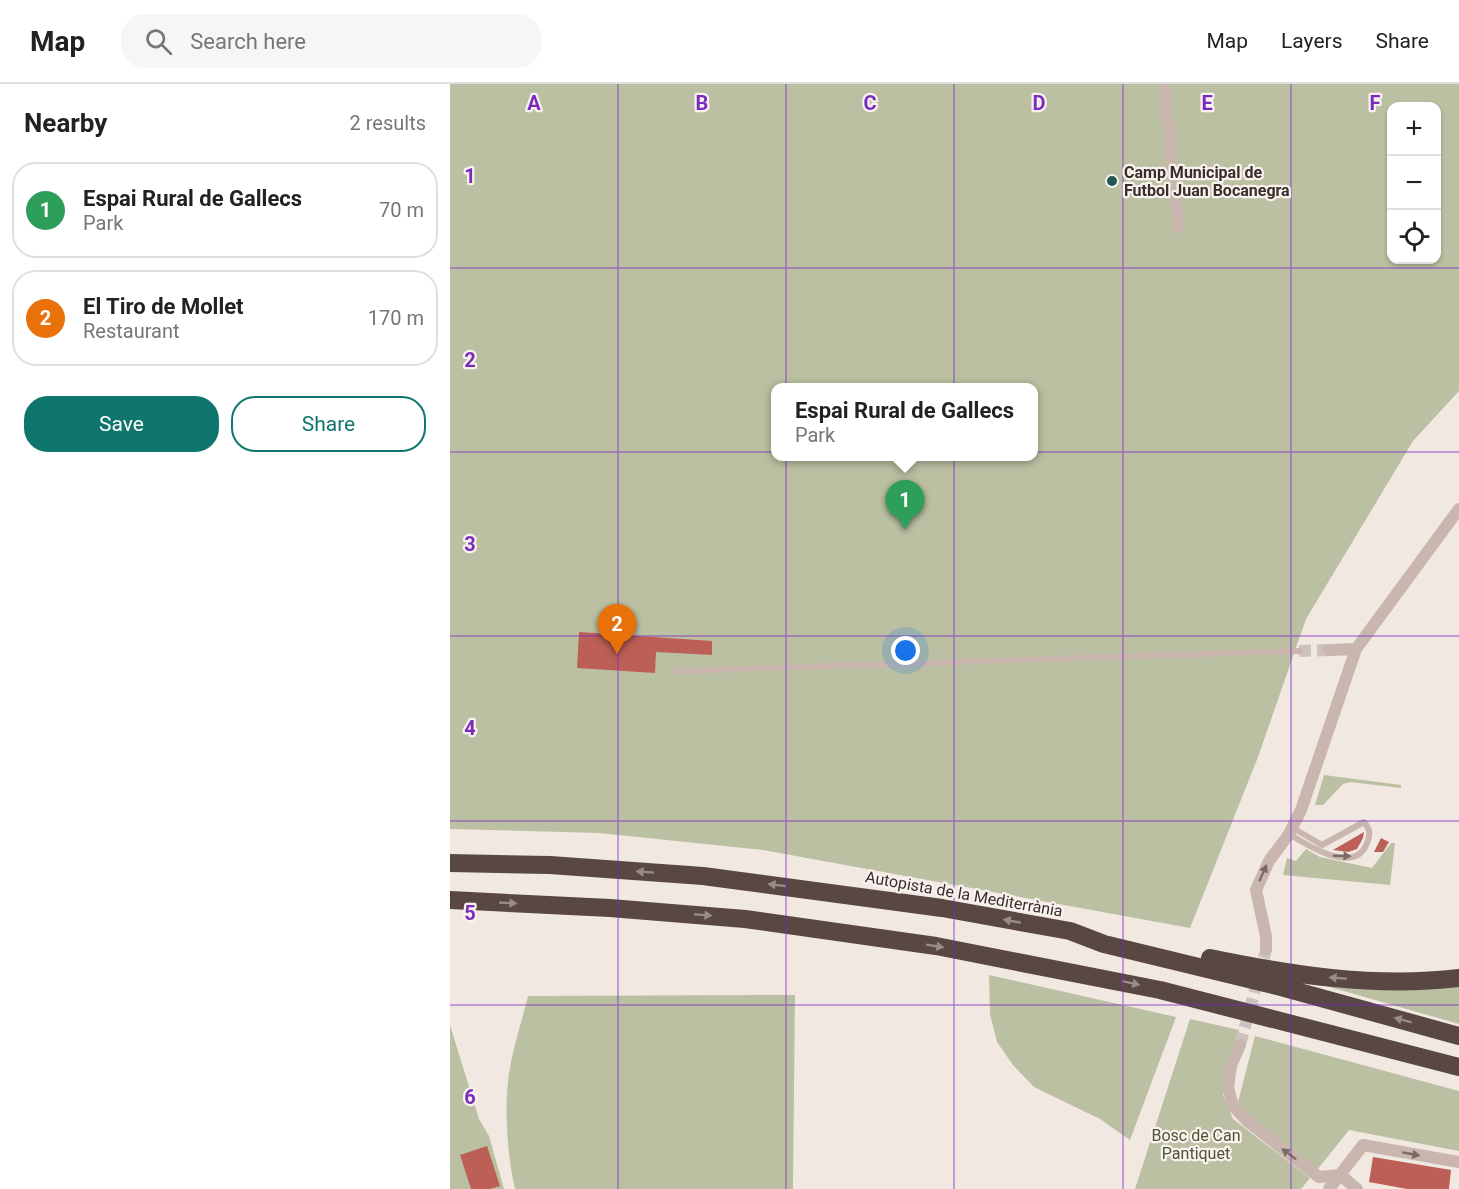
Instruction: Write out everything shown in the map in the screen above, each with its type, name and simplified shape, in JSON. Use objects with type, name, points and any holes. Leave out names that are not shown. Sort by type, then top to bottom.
[{"type":"highway","name":"Autopista de la Mediterrània","points":[[450,863],[550,865],[703,876],[942,908],[1070,931],[1104,944],[1171,954],[1224,967],[1459,1036]]},
{"type":"highway","points":[[450,900],[610,908],[745,919],[936,946],[1160,990],[1459,1067]]},
{"type":"highway","points":[[1224,967],[1372,981],[1405,982],[1459,978]]},
{"type":"highway","points":[[1245,1011],[1281,1028],[1459,1078]]},
{"type":"street","points":[[1164,84],[1179,228]]},
{"type":"street","points":[[1266,950],[1266,936],[1256,890],[1269,861],[1291,831],[1301,810],[1356,649],[1459,509]]},
{"type":"street","points":[[1329,650],[1356,649]]},
{"type":"street","points":[[1240,1045],[1231,1066],[1228,1087],[1233,1106],[1247,1121],[1320,1177],[1340,1176],[1357,1189]]},
{"type":"street","points":[[1329,1189],[1363,1145],[1459,1162]]},
{"type":"lane","points":[[677,671],[1299,651]]},
{"type":"lane","points":[[1364,822],[1370,829],[1370,838],[1365,849],[1346,858],[1318,851],[1291,831],[1322,846],[1364,822]]},
{"type":"green space","points":[[450,84],[1459,84],[1459,391],[1413,441],[1306,619],[1258,757],[1190,928],[763,850],[599,833],[450,829]]},
{"type":"green space","points":[[1324,775],[1401,785],[1401,788],[1350,782],[1343,784],[1323,805],[1315,805]]},
{"type":"green space","points":[[1391,843],[1395,843],[1390,885],[1283,875],[1287,858],[1296,861],[1306,849],[1320,857],[1372,868]]},
{"type":"green space","points":[[989,975],[1176,1017],[1130,1140],[1100,1119],[1034,1087],[1013,1065],[997,1042],[990,1014]]},
{"type":"green space","points":[[1305,980],[1459,984],[1459,1024]]},
{"type":"green space","points":[[795,995],[793,1189],[515,1189],[507,1131],[507,1087],[528,996]]},
{"type":"green space","name":"Bosc de Can Pantiquet","points":[[1190,1019],[1239,1030],[1223,1095],[1233,1119],[1310,1178],[1301,1189],[1135,1189]]},
{"type":"green space","points":[[450,1025],[479,1119],[489,1136],[504,1189],[450,1189]]},
{"type":"green space","points":[[1255,1036],[1459,1091],[1459,1151],[1349,1130],[1317,1170],[1243,1112],[1238,1102]]},
{"type":"building","points":[[579,632],[712,641],[712,655],[656,652],[655,673],[577,668]]},
{"type":"building","points":[[1364,832],[1357,849],[1348,852],[1333,850]]},
{"type":"building","points":[[1381,838],[1389,842],[1383,852],[1374,852]]},
{"type":"building","points":[[487,1146],[500,1186],[490,1189],[471,1189],[460,1155]]},
{"type":"building","points":[[1373,1157],[1451,1170],[1449,1189],[1407,1189],[1369,1182]]},
{"type":"tunnel","points":[[1299,651],[1329,650]]},
{"type":"tunnel","points":[[1240,1045],[1266,950]]},
{"type":"place","name":"Camp Municipal de Futbol Juan Bocanegra","points":[[1112,181]]},
{"type":"place","name":"Espai Rural de Gallecs","points":[[905,530]]},
{"type":"place","name":"El Tiro de Mollet","points":[[617,654]]}]
